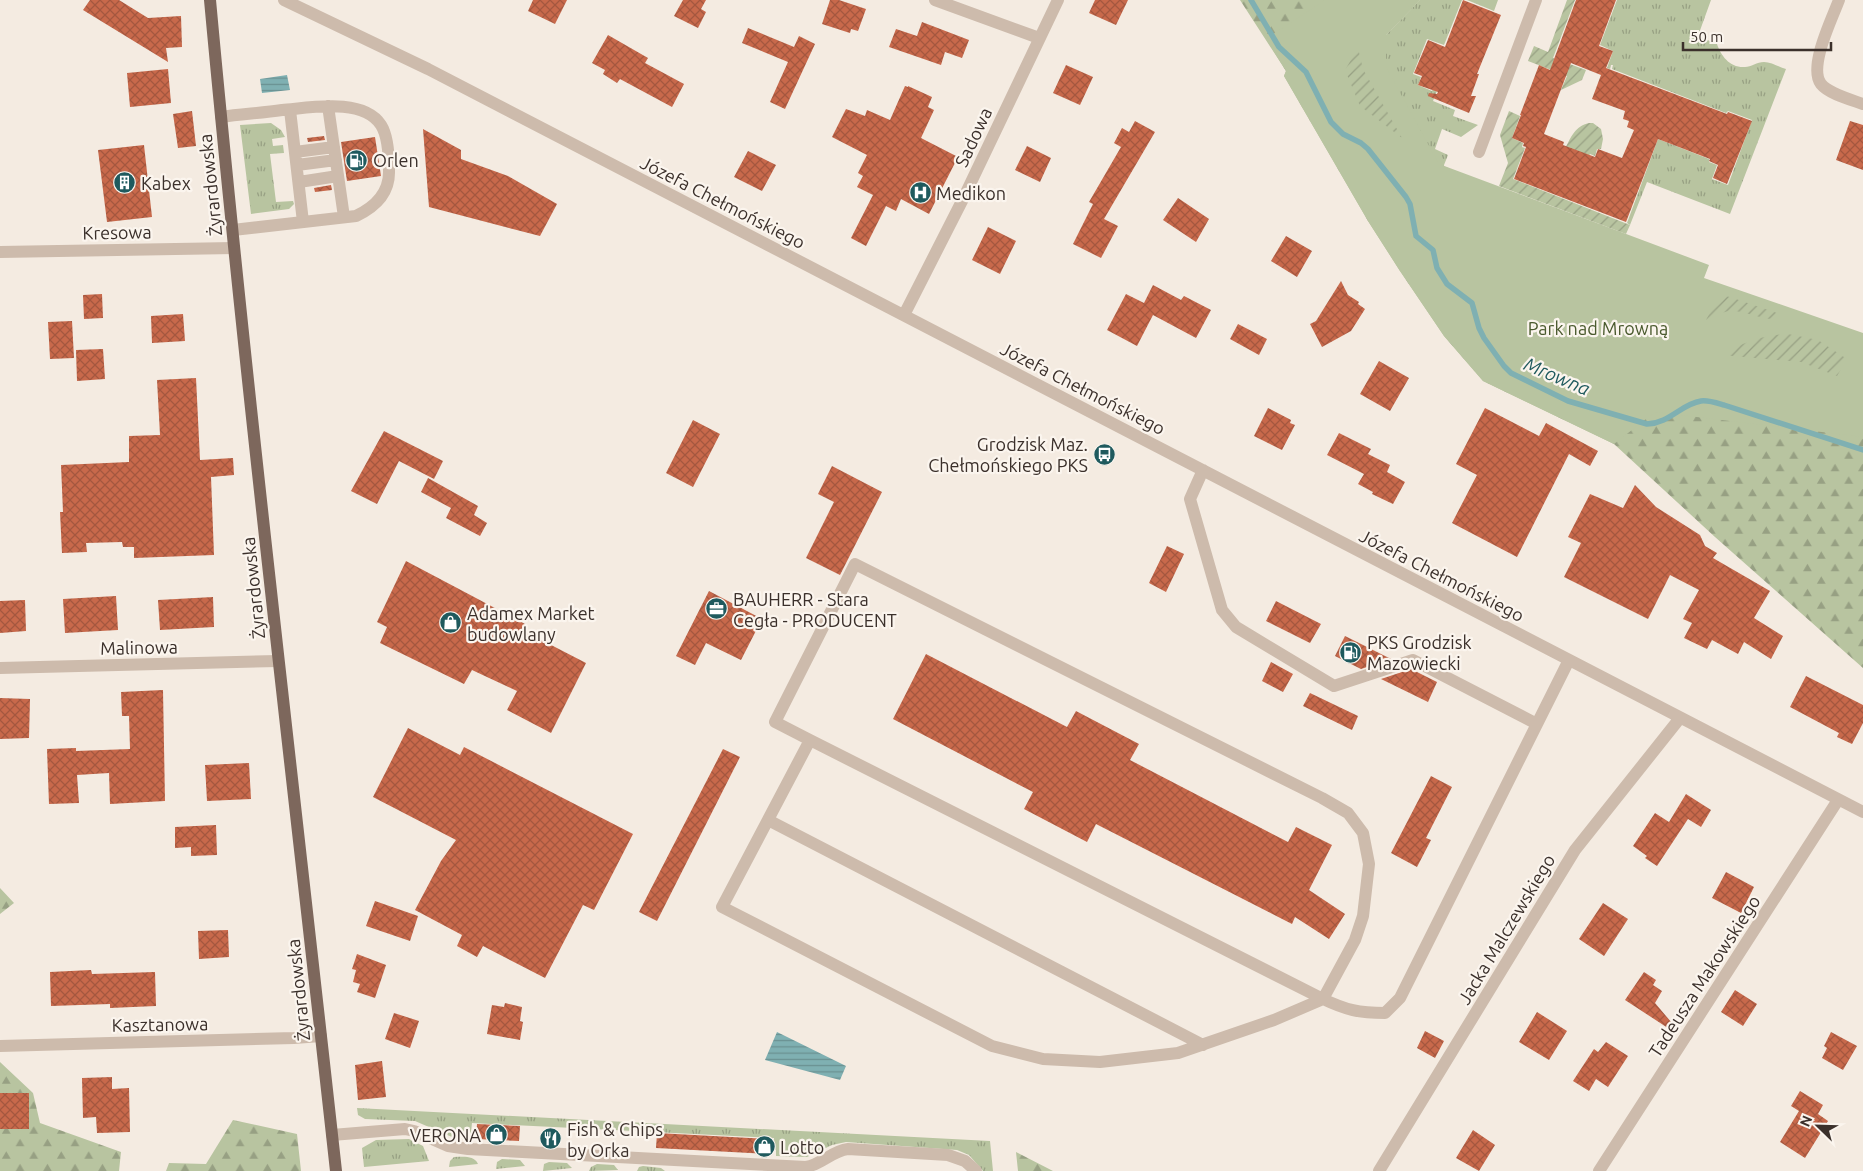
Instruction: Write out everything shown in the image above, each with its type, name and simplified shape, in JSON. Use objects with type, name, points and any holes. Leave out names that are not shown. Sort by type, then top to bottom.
[{"type":"main road","name":"Żyrardowska","points":[[210,0],[234,248],[278,661],[336,1171]]},
{"type":"street","name":"Józefa Chełmońskiego","points":[[284,0],[433,71],[1863,812]]},
{"type":"street","points":[[935,0],[1039,38]]},
{"type":"street","name":"Sadowa","points":[[904,315],[963,199],[1058,0]]},
{"type":"street","points":[[1479,152],[1536,0]]},
{"type":"street","points":[[1839,0],[1818,58],[1817,72],[1821,84],[1831,91],[1863,104]]},
{"type":"street","points":[[221,117],[328,106],[361,110],[372,115],[381,125],[385,134],[389,160],[390,177],[382,196],[370,210],[356,216],[233,230]]},
{"type":"street","points":[[328,106],[344,217]]},
{"type":"street","points":[[290,110],[303,222]]},
{"type":"street","points":[[295,152],[334,146]]},
{"type":"street","points":[[297,165],[336,160]]},
{"type":"street","points":[[299,182],[338,176]]},
{"type":"street","name":"Kresowa","points":[[0,252],[234,248]]},
{"type":"street","points":[[1203,470],[1190,499],[1222,610],[1236,627],[1334,686],[1413,660],[1537,724]]},
{"type":"street","points":[[810,740],[722,907],[992,1046],[1043,1059],[1100,1062],[1178,1053],[1274,1020],[1323,998],[1354,940],[1363,916],[1368,864],[1364,833],[1348,813],[1322,798],[855,564],[776,722],[810,740],[1323,998],[1336,1005],[1361,1013],[1385,1013],[1400,998],[1569,660]]},
{"type":"street","name":"Malinowa","points":[[0,668],[278,661]]},
{"type":"street","name":"Jacka Malczewskiego","points":[[1379,1171],[1575,850],[1680,718]]},
{"type":"street","name":"Tadeusza Makowskiego","points":[[1599,1171],[1838,800]]},
{"type":"street","points":[[768,820],[1203,1045]]},
{"type":"street","name":"Kasztanowa","points":[[0,1046],[321,1036]]},
{"type":"street","points":[[332,1135],[405,1129],[448,1146],[468,1149],[806,1167],[814,1166],[835,1152],[848,1149],[948,1155],[965,1161],[976,1171]]},
{"type":"green space","name":"Park nad Mrowną","points":[[1240,0],[1420,0],[1386,35],[1368,34],[1400,147],[1863,350],[1863,668],[1715,537],[1614,444],[1483,381],[1444,336],[1368,221],[1284,76],[1286,71]]},
{"type":"green space","name":"Park nad Mrowną","points":[[1325,0],[1420,0],[1386,35],[1386,67],[1439,164],[1709,265],[1704,278],[1863,333],[1863,437],[1655,412],[1614,444],[1483,381],[1444,336],[1368,221],[1284,76],[1286,71],[1266,39]]},
{"type":"green space","points":[[1420,0],[1462,0],[1444,45],[1427,39],[1413,74],[1421,77],[1418,85],[1432,91],[1434,86],[1438,88],[1433,101],[1455,110],[1453,116],[1478,125],[1461,137],[1442,129],[1435,149],[1448,155],[1444,165],[1447,192],[1370,65],[1386,35]]},
{"type":"green space","points":[[1467,0],[1498,0],[1494,11]]},
{"type":"green space","points":[[1567,0],[1575,0],[1553,58],[1586,70],[1582,80],[1561,90],[1567,76],[1528,61],[1534,46],[1548,52]]},
{"type":"green space","points":[[1617,0],[1711,0],[1698,36],[1717,44],[1724,57],[1735,66],[1747,67],[1764,62],[1786,69],[1730,214],[1647,182],[1630,225],[1627,223],[1658,139],[1709,159],[1709,162],[1717,165],[1712,179],[1728,185],[1752,120],[1728,111],[1726,113],[1612,69],[1613,65],[1611,65],[1610,69],[1607,68],[1613,51],[1600,45]]},
{"type":"green space","points":[[1358,48],[1363,69],[1402,138],[1360,106],[1345,70]]},
{"type":"green space","points":[[1509,111],[1520,116],[1512,138],[1523,143],[1522,147],[1525,148],[1513,179],[1630,225],[1626,234],[1499,186],[1508,163],[1500,135]]},
{"type":"green space","points":[[271,123],[281,130],[285,137],[272,139],[273,146],[283,145],[284,153],[270,154],[276,202],[293,201],[294,204],[289,209],[251,214],[240,125]]},
{"type":"green space","points":[[1593,123],[1601,129],[1603,139],[1601,149],[1597,149],[1595,156],[1590,154],[1588,157],[1577,154],[1578,151],[1565,149],[1577,129]]},
{"type":"green space","points":[[1725,296],[1780,314],[1774,319],[1729,311],[1706,320],[1715,303]]},
{"type":"green space","points":[[1788,334],[1818,340],[1847,359],[1837,376],[1801,362],[1722,355],[1754,340]]},
{"type":"green space","points":[[0,888],[14,903],[0,914]]},
{"type":"green space","points":[[0,1062],[33,1093],[40,1123],[121,1152],[119,1171],[0,1171]]},
{"type":"green space","points":[[357,1108],[990,1141],[993,1171],[983,1171],[969,1155],[957,1150],[846,1142],[832,1145],[807,1157],[776,1156],[776,1150],[773,1149],[774,1138],[472,1123],[470,1141],[452,1137],[415,1121],[365,1119],[358,1115]]},
{"type":"green space","points":[[233,1120],[297,1134],[301,1171],[166,1171],[169,1163],[206,1164]]},
{"type":"green space","points":[[409,1139],[423,1146],[429,1161],[364,1167],[362,1148],[376,1140]]},
{"type":"green space","points":[[1016,1152],[1053,1171],[1018,1171]]},
{"type":"green space","points":[[454,1157],[471,1158],[478,1164],[449,1167],[450,1161]]},
{"type":"green space","points":[[502,1159],[520,1160],[525,1166],[496,1169],[497,1162]]},
{"type":"green space","points":[[549,1162],[567,1163],[572,1168],[543,1171],[544,1164]]},
{"type":"green space","points":[[597,1164],[614,1165],[618,1170],[589,1171],[591,1167]]},
{"type":"green space","points":[[639,1167],[661,1168],[665,1171],[637,1171]]},
{"type":"water","points":[[287,75],[290,90],[262,93],[260,79]]},
{"type":"water","points":[[777,1032],[846,1066],[840,1080],[765,1060]]},
{"type":"building","points":[[90,0],[119,0],[148,18],[181,16],[182,47],[166,48],[168,62],[83,10]]},
{"type":"building","points":[[533,0],[567,0],[555,24],[528,11]]},
{"type":"building","points":[[683,0],[706,0],[701,9],[706,12],[698,28],[674,16]]},
{"type":"building","points":[[830,0],[839,0],[866,9],[858,31],[851,29],[850,33],[822,24]]},
{"type":"building","points":[[1095,0],[1128,0],[1116,25],[1089,13]]},
{"type":"building","points":[[1463,0],[1501,15],[1477,74],[1479,74],[1471,96],[1476,96],[1469,113],[1428,96],[1429,93],[1437,94],[1438,92],[1418,85],[1422,76],[1414,73],[1428,40],[1445,47]]},
{"type":"building","points":[[1576,0],[1616,0],[1599,46],[1613,51],[1606,68],[1727,114],[1728,112],[1752,121],[1727,184],[1713,178],[1718,165],[1709,161],[1710,159],[1658,139],[1626,222],[1514,179],[1526,147],[1523,146],[1524,143],[1512,138],[1539,65],[1550,70]],"holes":[[[1571,63],[1601,75],[1592,99],[1625,111],[1623,119],[1629,121],[1627,127],[1634,130],[1622,158],[1598,149],[1595,157],[1563,145],[1564,142],[1544,134]]]},
{"type":"building","points":[[922,22],[969,40],[962,58],[945,52],[941,65],[889,47],[896,29],[917,36]]},
{"type":"building","points":[[748,28],[794,47],[799,36],[815,44],[785,109],[770,102],[788,62],[742,43]]},
{"type":"building","points":[[608,35],[648,58],[645,63],[684,84],[672,107],[620,79],[617,83],[603,74],[605,70],[592,63]]},
{"type":"building","points":[[1066,65],[1093,77],[1080,105],[1053,93]]},
{"type":"building","points":[[168,69],[171,103],[130,107],[127,73]]},
{"type":"building","points":[[905,86],[932,97],[928,107],[934,110],[921,138],[958,157],[929,214],[901,199],[896,211],[886,206],[866,246],[851,238],[873,195],[857,187],[863,176],[858,173],[867,155],[832,137],[846,109],[865,116],[867,110],[890,120]]},
{"type":"building","points":[[192,111],[196,146],[178,148],[173,114]]},
{"type":"building","points":[[1135,121],[1155,132],[1104,219],[1118,226],[1101,258],[1073,244],[1093,204],[1089,202],[1121,147],[1114,143],[1122,128],[1129,132]]},
{"type":"building","points":[[1850,121],[1863,125],[1863,170],[1836,160]]},
{"type":"building","points":[[423,129],[461,150],[461,159],[508,176],[557,204],[540,236],[429,207]]},
{"type":"building","points":[[324,136],[325,140],[308,142],[307,138]]},
{"type":"building","points":[[375,137],[381,176],[347,181],[341,142]]},
{"type":"building","name":"Kabex","points":[[144,145],[152,217],[107,222],[98,150]]},
{"type":"building","points":[[1027,146],[1051,158],[1040,182],[1015,170]]},
{"type":"building","points":[[748,151],[776,165],[762,191],[734,177]]},
{"type":"building","points":[[331,185],[332,190],[315,192],[314,188]]},
{"type":"building","points":[[1178,198],[1209,219],[1196,242],[1163,220]]},
{"type":"building","points":[[988,227],[1016,241],[1000,274],[972,260]]},
{"type":"building","points":[[1286,236],[1312,251],[1297,277],[1271,261]]},
{"type":"building","points":[[1341,281],[1348,295],[1359,302],[1358,304],[1365,309],[1351,331],[1322,347],[1310,324],[1316,321]]},
{"type":"building","points":[[1153,285],[1181,300],[1184,296],[1211,310],[1196,338],[1153,315],[1137,346],[1107,330],[1126,294],[1144,303]]},
{"type":"building","points":[[102,294],[103,318],[84,319],[83,295]]},
{"type":"building","points":[[183,314],[185,341],[152,343],[151,316]]},
{"type":"building","points":[[72,321],[74,358],[50,359],[48,322]]},
{"type":"building","points":[[1238,324],[1267,339],[1259,355],[1230,339]]},
{"type":"building","points":[[103,349],[105,379],[77,381],[76,350]]},
{"type":"building","points":[[1379,361],[1409,378],[1390,411],[1360,394]]},
{"type":"building","points":[[196,378],[200,460],[233,458],[234,475],[211,477],[214,555],[134,558],[134,547],[123,547],[122,542],[86,543],[87,552],[62,553],[60,512],[63,512],[61,465],[129,462],[129,436],[160,435],[157,380]]},
{"type":"building","points":[[1268,408],[1291,420],[1290,423],[1295,425],[1282,450],[1254,436]]},
{"type":"building","points":[[1485,408],[1539,436],[1546,423],[1598,451],[1590,466],[1569,454],[1517,557],[1452,523],[1477,475],[1456,464]]},
{"type":"building","points":[[693,420],[720,434],[693,487],[666,473]]},
{"type":"building","points":[[384,431],[443,461],[434,479],[399,461],[377,504],[351,491]]},
{"type":"building","points":[[1339,433],[1371,449],[1368,454],[1390,465],[1387,472],[1405,482],[1393,504],[1372,494],[1373,492],[1358,484],[1364,474],[1327,455]]},
{"type":"building","points":[[832,466],[882,492],[840,575],[806,558],[834,502],[818,494]]},
{"type":"building","points":[[428,478],[478,506],[474,515],[487,523],[480,536],[446,518],[451,508],[421,492]]},
{"type":"building","points":[[1635,485],[1656,507],[1700,535],[1705,546],[1717,553],[1713,558],[1770,591],[1754,618],[1783,636],[1771,659],[1744,642],[1738,654],[1712,640],[1707,649],[1684,638],[1692,623],[1683,619],[1699,590],[1670,575],[1648,619],[1564,577],[1581,543],[1568,537],[1590,494],[1623,508]]},
{"type":"building","points":[[1167,546],[1184,554],[1166,592],[1149,583]]},
{"type":"building","name":"Adamex Market budowlany","points":[[406,561],[525,624],[522,630],[586,663],[551,733],[507,710],[517,691],[472,670],[464,684],[380,643],[387,627],[377,622]]},
{"type":"building","points":[[709,591],[762,619],[741,660],[706,643],[695,665],[676,656]]},
{"type":"building","points":[[116,596],[118,630],[65,633],[63,599]]},
{"type":"building","points":[[213,597],[214,627],[160,630],[158,600]]},
{"type":"building","points":[[25,600],[26,631],[0,633],[0,601]]},
{"type":"building","points":[[1276,601],[1321,624],[1310,643],[1266,621]]},
{"type":"building","points":[[1345,636],[1391,659],[1361,669],[1335,656]]},
{"type":"building","points":[[926,654],[1067,727],[1076,711],[1139,744],[1130,760],[1288,842],[1296,827],[1332,845],[1309,890],[1345,914],[1329,939],[1295,917],[1292,924],[1096,824],[1087,842],[1024,809],[1033,792],[893,719]]},
{"type":"building","points":[[1271,662],[1293,674],[1283,692],[1262,681]]},
{"type":"building","points":[[1411,669],[1437,682],[1428,702],[1381,679]]},
{"type":"building","points":[[1806,676],[1863,705],[1863,723],[1852,744],[1837,737],[1839,733],[1790,707]]},
{"type":"building","points":[[163,690],[165,801],[110,804],[109,773],[77,775],[79,803],[49,804],[47,749],[76,748],[76,751],[130,749],[129,716],[122,716],[121,692]]},
{"type":"building","points":[[1310,693],[1358,716],[1352,730],[1303,706]]},
{"type":"building","points":[[0,698],[30,699],[29,738],[0,739]]},
{"type":"building","points":[[408,728],[460,755],[464,747],[633,834],[594,910],[583,905],[545,978],[483,946],[477,957],[457,946],[462,935],[415,910],[441,861],[456,840],[373,797]]},
{"type":"building","points":[[723,749],[740,757],[657,921],[639,912]]},
{"type":"building","points":[[249,763],[251,799],[207,801],[205,765]]},
{"type":"building","points":[[1431,776],[1452,787],[1426,838],[1431,840],[1417,867],[1391,853]]},
{"type":"building","points":[[1686,794],[1711,810],[1701,827],[1688,819],[1657,866],[1645,858],[1647,856],[1633,846],[1655,813],[1669,822]]},
{"type":"building","points":[[216,825],[217,855],[191,856],[191,847],[175,848],[175,827]]},
{"type":"building","points":[[1726,872],[1754,887],[1741,913],[1712,898]]},
{"type":"building","points":[[375,901],[418,916],[410,941],[366,926]]},
{"type":"building","points":[[1603,903],[1628,919],[1604,956],[1579,939]]},
{"type":"building","points":[[228,930],[229,957],[199,959],[198,931]]},
{"type":"building","points":[[357,954],[386,965],[375,998],[357,992],[360,984],[353,982],[356,970],[352,969]]},
{"type":"building","points":[[91,970],[92,974],[155,972],[156,1006],[110,1008],[110,1004],[51,1006],[50,972]]},
{"type":"building","points":[[1644,972],[1656,980],[1653,985],[1662,991],[1655,1003],[1677,1029],[1674,1032],[1625,1000]]},
{"type":"building","points":[[1735,990],[1757,1004],[1743,1026],[1721,1012]]},
{"type":"building","points":[[505,1003],[522,1007],[520,1021],[523,1022],[520,1040],[487,1034],[492,1005],[504,1007]]},
{"type":"building","points":[[1537,1012],[1567,1031],[1549,1060],[1519,1042]]},
{"type":"building","points":[[394,1013],[419,1021],[410,1048],[385,1039]]},
{"type":"building","points":[[1425,1031],[1444,1041],[1435,1058],[1417,1048]]},
{"type":"building","points":[[1831,1032],[1857,1046],[1843,1070],[1822,1058],[1827,1048],[1824,1046]]},
{"type":"building","points":[[1606,1042],[1628,1056],[1608,1087],[1596,1079],[1589,1091],[1573,1081],[1594,1049],[1598,1052]]},
{"type":"building","points":[[382,1061],[386,1097],[358,1100],[355,1065]]},
{"type":"building","points":[[112,1077],[112,1089],[129,1088],[130,1132],[97,1133],[96,1117],[83,1118],[82,1078]]},
{"type":"building","points":[[1800,1091],[1823,1105],[1818,1114],[1828,1121],[1805,1158],[1780,1142],[1799,1111],[1791,1106]]},
{"type":"building","points":[[0,1093],[29,1093],[29,1129],[0,1129]]},
{"type":"building","points":[[477,1124],[520,1126],[519,1141],[476,1139]]},
{"type":"building","points":[[1473,1130],[1495,1145],[1479,1171],[1456,1158]]},
{"type":"building","points":[[657,1133],[771,1139],[771,1154],[656,1148]]},
{"type":"waterway","name":"Mrowna","points":[[1251,0],[1279,47],[1306,72],[1331,122],[1343,134],[1361,143],[1368,149],[1406,197],[1410,204],[1416,236],[1433,250],[1437,268],[1447,284],[1472,303],[1484,338],[1511,373],[1568,401],[1647,424],[1669,417],[1694,403],[1707,401],[1863,450]]},
{"type":"place","name":"Orlen","points":[[357,160]]},
{"type":"place","name":"Kabex","points":[[125,183]]},
{"type":"place","name":"Medikon","points":[[920,193]]},
{"type":"place","name":"Grodzisk Maz. Chełmońskiego PKS","points":[[1104,454]]},
{"type":"place","name":"BAUHERR - Stara Cegła - PRODUCENT","points":[[717,609]]},
{"type":"place","name":"Adamex Market budowlany","points":[[451,623]]},
{"type":"place","name":"PKS Grodzisk Mazowiecki","points":[[1351,652]]},
{"type":"place","name":"VERONA","points":[[497,1135]]},
{"type":"place","name":"Fish & Chips by Orka","points":[[551,1139]]},
{"type":"place","name":"Lotto","points":[[764,1147]]}]
